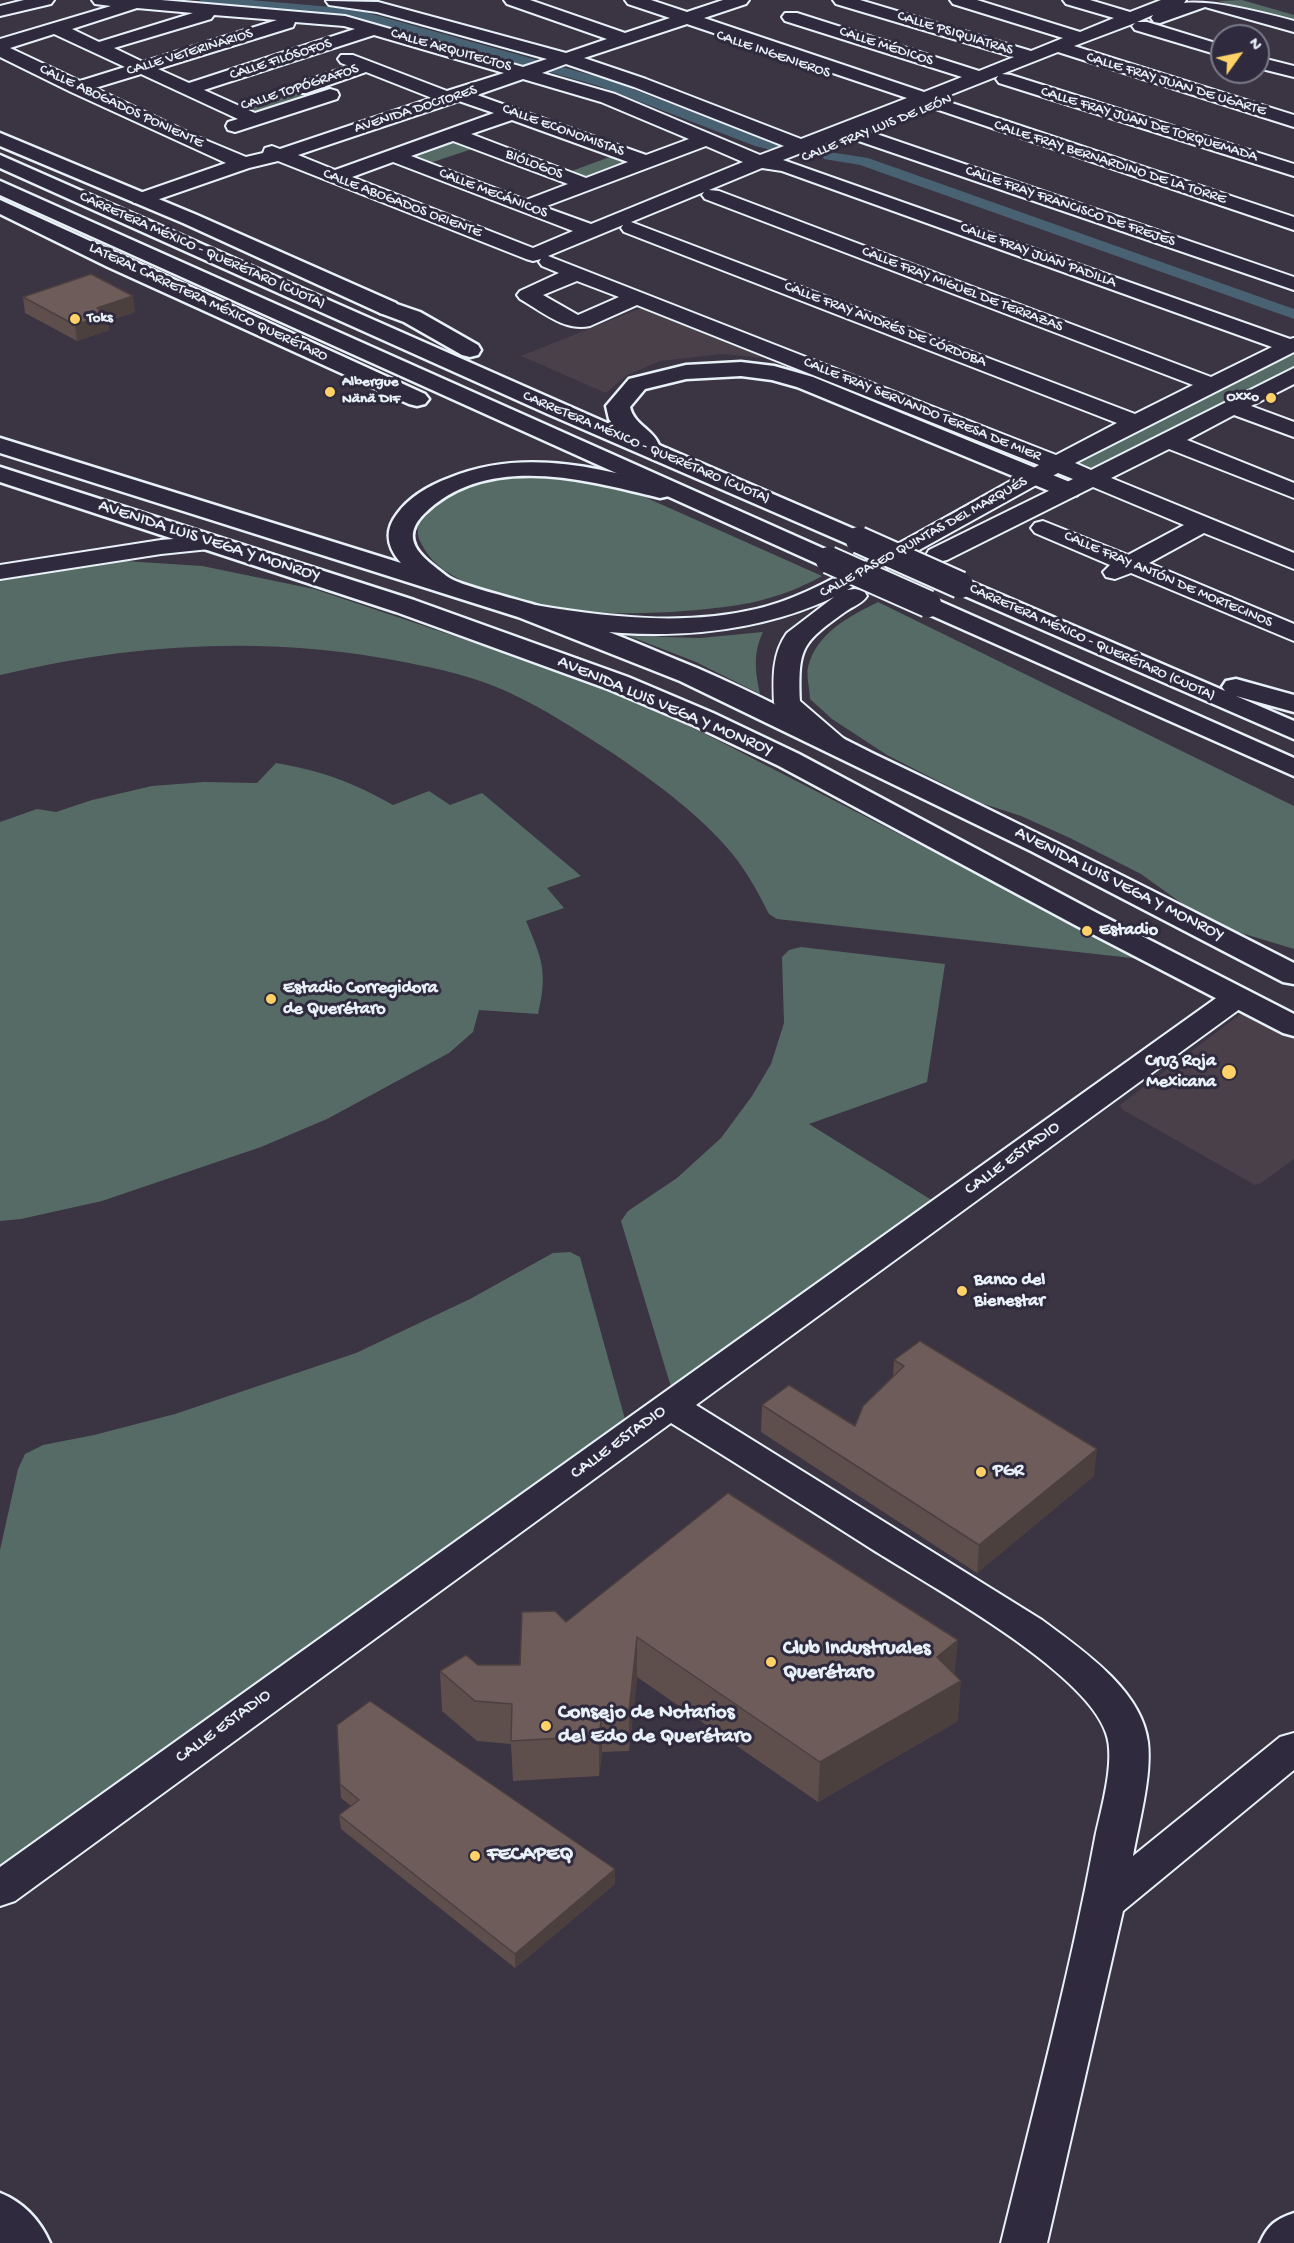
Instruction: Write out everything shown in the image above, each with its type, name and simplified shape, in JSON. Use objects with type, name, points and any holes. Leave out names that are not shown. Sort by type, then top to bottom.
[{"type":"main road","points":[[0,139],[190,219],[412,317],[613,425],[648,449]]},
{"type":"main road","name":"CARRETERA MÉXICO - QUERÉTARO (CUOTA)","points":[[0,161],[648,449],[1294,731]]},
{"type":"main road","name":"CARRETERA MÉXICO - QUERÉTARO (CUOTA)","points":[[0,187],[1294,768]]},
{"type":"main road","name":"LATERAL CARRETERA MÉXICO QUERÉTARO","points":[[0,206],[417,399],[660,491]]},
{"type":"main road","points":[[648,449],[621,419],[618,406],[627,392],[637,384],[657,377],[686,372],[741,369],[774,373],[805,382],[1068,490]]},
{"type":"main road","name":"AVENIDA LUIS VEGA Y MONROY","points":[[0,445],[527,611],[690,675],[955,803],[1294,975]]},
{"type":"main road","points":[[450,588],[406,554],[401,544],[400,532],[405,519],[418,505],[458,483],[497,471],[563,469],[660,491],[756,527]]},
{"type":"main road","name":"AVENIDA LUIS VEGA Y MONROY","points":[[0,474],[405,606],[618,683],[703,719],[789,760],[1294,1026]]},
{"type":"main road","name":"CARRETERA MÉXICO - QUERÉTARO (CUOTA)","points":[[1010,641],[1072,681],[1102,697],[1294,789]]},
{"type":"main road","points":[[1100,646],[1294,704]]},
{"type":"main road","points":[[955,803],[1056,871],[1061,878],[1048,886],[1031,885],[985,865]]},
{"type":"main road","points":[[1231,942],[1294,957]]},
{"type":"main road","points":[[0,2214],[26,2243]]},
{"type":"main road","points":[[1284,2243],[1294,2234]]},
{"type":"street","points":[[0,3],[15,0]]},
{"type":"street","points":[[0,11],[45,0]]},
{"type":"street","name":"CALLE ARQUITECTOS","points":[[101,0],[345,21],[374,29],[640,83],[810,150]]},
{"type":"street","name":"CALLE ARQUITECTOS","points":[[329,0],[358,1],[541,64],[608,98],[704,140],[760,162],[786,166]]},
{"type":"street","points":[[513,0],[619,37]]},
{"type":"street","name":"AVENIDA DOCTORES","points":[[675,18],[716,0]]},
{"type":"street","name":"AVENIDA DOCTORES","points":[[190,219],[187,210],[190,198],[199,188],[257,159],[381,115],[675,18],[740,0]]},
{"type":"street","points":[[741,36],[842,0]]},
{"type":"street","name":"CALLE PSIQUIATRAS","points":[[842,0],[1033,57]]},
{"type":"street","name":"CALLE FRAY JUAN DE UGARTE","points":[[959,0],[1071,45],[1294,120]]},
{"type":"street","points":[[1072,0],[1210,47]]},
{"type":"street","name":"CALLE FRAY LUIS DE LEÓN","points":[[1136,22],[1176,0]]},
{"type":"street","points":[[1202,0],[1294,27]]},
{"type":"street","name":"CALLE FRAY LUIS DE LEÓN","points":[[541,259],[593,232],[760,162],[810,150],[1033,57],[1202,0]]},
{"type":"street","points":[[1251,0],[1294,12]]},
{"type":"street","name":"CALLE INGENIEROS","points":[[628,2],[926,102]]},
{"type":"street","points":[[0,45],[140,4]]},
{"type":"street","points":[[97,48],[219,11]]},
{"type":"street","name":"CALLE MÉDICOS","points":[[791,17],[981,78]]},
{"type":"street","name":"CALLE VETERINARIOS","points":[[77,88],[302,18]]},
{"type":"street","name":"CALLE INGENIEROS","points":[[675,18],[741,36],[926,102]]},
{"type":"street","points":[[55,28],[255,120]]},
{"type":"street","name":"CALLE FILÓSOFOS","points":[[188,89],[318,49],[374,29]]},
{"type":"street","name":"CALLE FRAY LUIS DE LEÓN","points":[[926,102],[1005,79],[1071,45]]},
{"type":"street","name":"CALLE ECONOMISTAS","points":[[318,49],[513,113],[644,161]]},
{"type":"street","name":"CALLE ABOGADOS PONIENTE","points":[[0,50],[191,141],[257,159]]},
{"type":"street","points":[[1270,65],[1294,72]]},
{"type":"street","name":"CALLE TOPÓGRAFOS","points":[[233,110],[367,66]]},
{"type":"street","name":"CALLE FRAY JUAN DE TORQUEMADA","points":[[1005,79],[1294,170]]},
{"type":"street","points":[[308,86],[381,115]]},
{"type":"street","name":"AVENIDA DOCTORES","points":[[141,199],[450,93]]},
{"type":"street","points":[[191,141],[330,95]]},
{"type":"street","name":"CALLE FRAY BERNARDINO DE LA TORRE","points":[[926,102],[1294,224]]},
{"type":"street","points":[[333,177],[513,113]]},
{"type":"street","name":"CALLE FRAY FRANCISCO DE FREJES","points":[[854,132],[1294,284]]},
{"type":"street","name":"BIÓLOGOS","points":[[453,134],[585,184]]},
{"type":"street","points":[[525,207],[704,140]]},
{"type":"street","name":"BIÓLOGOS","points":[[457,155],[484,146]]},
{"type":"street","points":[[554,172],[615,150]]},
{"type":"street","name":"CALLE FRAY LUIS DE LEÓN","points":[[541,259],[631,228],[786,166],[810,150]]},
{"type":"street","name":"CALLE MECÁNICOS","points":[[394,156],[593,232]]},
{"type":"street","name":"CALLE ABOGADOS ORIENTE","points":[[257,159],[333,177],[541,259]]},
{"type":"street","name":"CALLE FRAY JUAN PADILLA","points":[[786,166],[1292,345]]},
{"type":"street","name":"CALLE FRAY MIGUEL DE TERRAZAS","points":[[712,195],[1213,385]]},
{"type":"street","name":"CALLE FRAY ANDRÉS DE CÓRDOBA","points":[[631,228],[1139,423]]},
{"type":"street","name":"CALLE FRAY SERVANDO TERESA DE MIER","points":[[541,259],[1058,464],[1294,562]]},
{"type":"street","points":[[577,273],[527,295],[574,321],[582,321],[637,297]]},
{"type":"street","name":"CALLE PASEO QUINTAS DEL MARQUÉS","points":[[527,611],[616,625],[667,626],[748,619],[777,612],[813,599],[1058,464],[1292,345]]},
{"type":"street","name":"CALLE PASEO QUINTAS DEL MARQUÉS","points":[[845,750],[809,724],[787,703],[786,676],[789,654],[796,638],[838,604],[1168,441],[1294,375]]},
{"type":"street","points":[[1233,407],[1294,430]]},
{"type":"street","points":[[1168,441],[1294,491]]},
{"type":"street","points":[[1119,569],[1201,525]]},
{"type":"street","name":"CALLE FRAY ANTÓN DE MORTECINOS","points":[[1043,528],[1119,569],[1294,633]]},
{"type":"street","points":[[0,572],[161,547],[210,543]]},
{"type":"street","name":"CALLE ESTADIO","points":[[0,1889],[1237,998]]},
{"type":"street","points":[[670,1406],[1029,1630],[1080,1669],[1108,1697],[1128,1736],[1126,1770],[1105,1902],[1024,2243]]},
{"type":"street","points":[[1105,1902],[1294,1748]]},
{"type":"shaded area","points":[[649,305],[772,355],[766,358],[722,354],[660,361],[627,375],[606,393],[521,356]]},
{"type":"shaded area","name":"Cruz Roja Mexicana","points":[[1242,1013],[1294,1038],[1294,1159],[1255,1185],[1123,1110],[1120,1105]]},
{"type":"green space","points":[[1242,0],[1294,15],[1294,24],[1218,1]]},
{"type":"green space","points":[[307,89],[324,95],[252,118],[237,111]]},
{"type":"green space","points":[[453,136],[481,146],[424,165],[398,156]]},
{"type":"green space","points":[[615,155],[632,161],[586,178],[569,172]]},
{"type":"green space","points":[[1294,349],[1294,370],[1092,470],[1075,464],[1073,460]]},
{"type":"green space","points":[[552,473],[597,480],[638,494],[822,576],[805,585],[750,603],[684,611],[589,612],[540,605],[472,585],[452,575],[434,562],[420,541],[417,521],[434,503],[450,493],[493,479]]},
{"type":"green space","points":[[125,561],[202,566],[314,589],[591,682],[663,713],[719,741],[1141,959],[777,919],[769,914],[744,870],[721,841],[662,788],[614,754],[535,706],[496,687],[444,671],[353,653],[303,648],[202,646],[101,656],[0,675],[0,577],[88,562]]},
{"type":"green space","points":[[878,602],[1294,806],[1294,949],[1238,932],[1187,907],[1141,874],[1021,816],[981,803],[887,755],[832,719],[810,699],[808,667],[812,655],[826,635],[856,613]]},
{"type":"green space","points":[[763,632],[756,662],[760,694],[696,662],[629,636],[700,638]]},
{"type":"green space","name":"Estadio Corregidora de Querétaro","points":[[276,763],[337,778],[393,805],[429,791],[450,805],[482,793],[581,876],[547,888],[564,908],[526,921],[542,966],[543,987],[538,1014],[479,1010],[473,1032],[449,1053],[327,1119],[261,1147],[102,1201],[21,1219],[0,1221],[0,822],[37,809],[56,812],[92,800],[152,786],[204,782],[257,783]]},
{"type":"green space","points":[[801,947],[945,964],[927,1082],[809,1124],[938,1204],[674,1397],[621,1221],[628,1211],[677,1178],[721,1138],[752,1096],[771,1064],[784,1023],[782,957],[789,950]]},
{"type":"green space","points":[[570,1252],[580,1257],[628,1430],[0,1878],[0,1550],[18,1469],[25,1454],[43,1445],[94,1435],[175,1414],[356,1353],[470,1299],[553,1253]]},
{"type":"building","points":[[91,274],[133,296],[97,308],[108,314],[75,325],[23,297]]},
{"type":"building","name":"PGR","points":[[920,1341],[1097,1449],[979,1545],[762,1405],[789,1385],[855,1426],[863,1406],[904,1366],[894,1360]]},
{"type":"building","points":[[728,1493],[958,1640],[937,1657],[961,1681],[820,1762],[637,1637],[629,1711],[602,1713],[599,1736],[511,1741],[512,1704],[475,1701],[440,1671],[466,1655],[478,1665],[520,1665],[522,1612],[555,1611],[566,1622]]},
{"type":"building","name":"FECAPEQ","points":[[370,1701],[615,1869],[515,1954],[339,1815],[359,1800],[340,1784],[337,1725]]},
{"type":"waterway","points":[[206,0],[354,13],[604,83],[760,143],[779,148]]},
{"type":"waterway","points":[[829,156],[863,161],[1294,314]]},
{"type":"place","name":"Toks","points":[[75,319]]},
{"type":"place","name":"Albergue Nänä DIF","points":[[330,392]]},
{"type":"place","name":"Oxxo","points":[[1271,398]]},
{"type":"place","name":"Estadio","points":[[1087,931]]},
{"type":"place","name":"Estadio Corregidora de Querétaro","points":[[271,999]]},
{"type":"place","name":"Cruz Roja Mexicana","points":[[1229,1072]]},
{"type":"place","name":"Banco del Bienestar","points":[[962,1291]]},
{"type":"place","name":"PGR","points":[[981,1472]]},
{"type":"place","name":"Club Industruales Querétaro","points":[[771,1662]]},
{"type":"place","name":"Consejo de Notarios del Edo de Querétaro","points":[[546,1726]]},
{"type":"place","name":"FECAPEQ","points":[[475,1856]]}]
